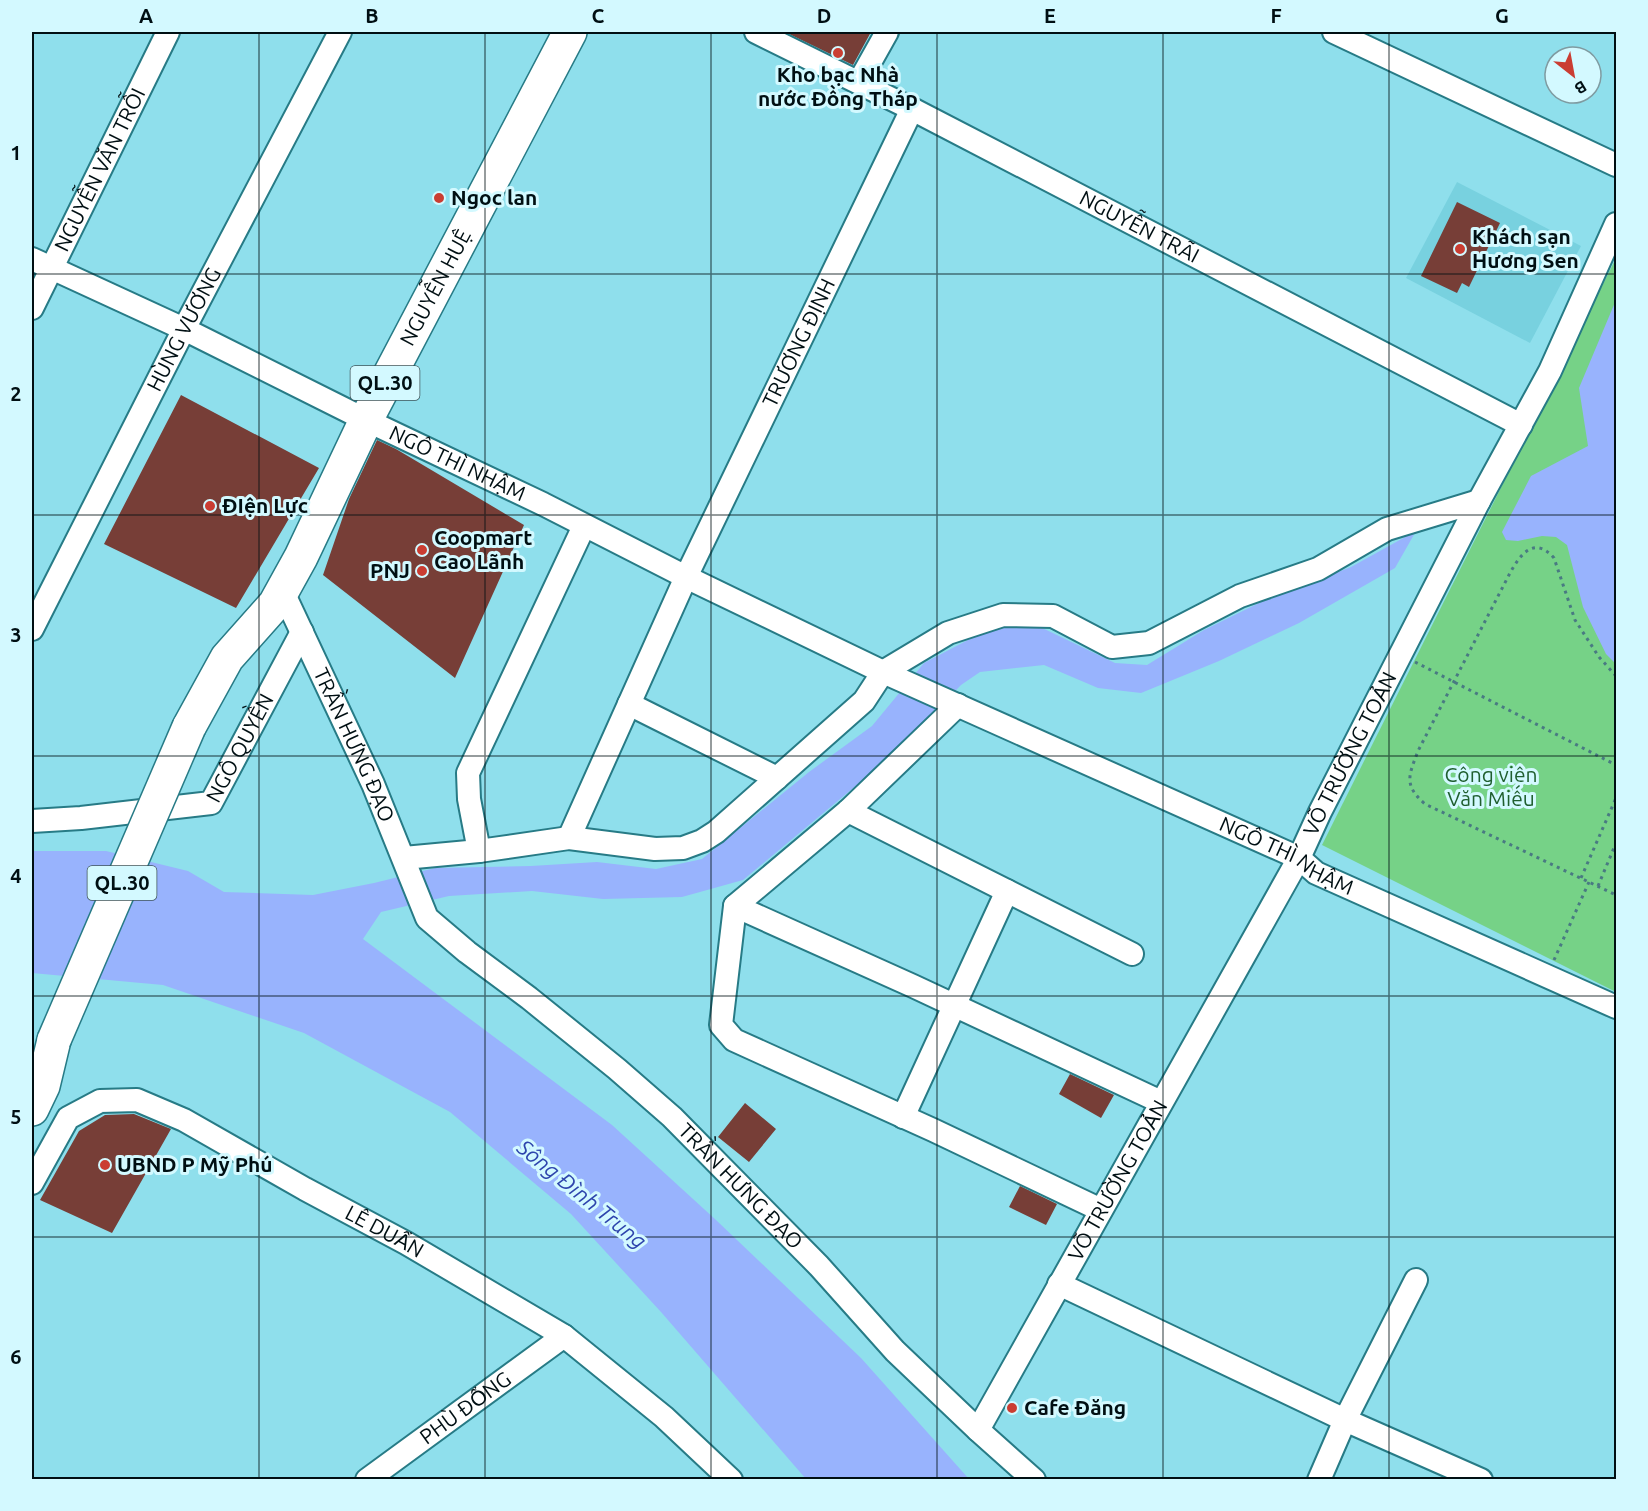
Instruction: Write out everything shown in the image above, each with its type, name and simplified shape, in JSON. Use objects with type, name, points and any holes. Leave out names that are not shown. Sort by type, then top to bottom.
[{"type":"highway","name":"NGUYỄN HUỆ","points":[[43,1051],[189,727],[227,658],[274,604],[282,590],[328,501],[366,420],[570,32]]},
{"type":"highway","name":"QL.30","points":[[32,1109],[43,1086],[43,1051]]},
{"type":"street","name":"NGUYỄN VĂN TRỖI","points":[[32,308],[41,264],[168,32]]},
{"type":"street","name":"HÙNG VƯƠNG","points":[[32,629],[184,329],[340,32]]},
{"type":"street","name":"NGUYỄN TRÃI","points":[[756,32],[912,109],[1521,425]]},
{"type":"street","points":[[859,82],[887,32]]},
{"type":"street","points":[[1334,32],[1359,37],[1617,165]]},
{"type":"street","name":"TRƯƠNG ĐỊNH","points":[[569,838],[686,577],[912,109]]},
{"type":"street","name":"VÕ TRƯỜNG TOẢN","points":[[978,1430],[1299,858],[1320,812],[1479,501],[1550,371],[1617,224]]},
{"type":"street","name":"NGÔ THÌ NHẬM","points":[[41,264],[184,329],[883,672],[1299,858],[1316,873],[1617,1007]]},
{"type":"street","points":[[404,858],[479,851],[569,838],[655,849],[683,848],[702,841],[716,832],[864,701],[883,672],[948,633],[1003,615],[1053,615],[1112,647],[1149,643],[1240,596],[1318,569],[1387,529],[1479,501]]},
{"type":"street","points":[[479,851],[469,799],[468,773],[584,526]]},
{"type":"street","name":"TRẦN HƯNG ĐẠO","points":[[282,590],[373,784],[427,918],[617,1069],[672,1117],[819,1266],[895,1351],[978,1430],[1034,1479]]},
{"type":"street","name":"NGÔ QUYỀN","points":[[32,821],[81,819],[211,803],[302,632]]},
{"type":"street","points":[[629,704],[777,778]]},
{"type":"street","points":[[958,705],[848,811],[735,906],[720,1025],[734,1040],[1101,1210]]},
{"type":"street","points":[[848,811],[1132,954]]},
{"type":"street","points":[[903,1117],[1007,891]]},
{"type":"street","points":[[735,906],[1161,1102]]},
{"type":"street","name":"LÊ DUẨN","points":[[32,1183],[68,1118],[100,1101],[136,1101],[184,1120],[304,1189],[406,1243],[564,1336],[664,1417],[731,1479]]},
{"type":"street","points":[[1319,1479],[1345,1420],[1416,1280]]},
{"type":"street","points":[[1059,1284],[1345,1420],[1481,1479]]},
{"type":"street","name":"PHÙ ĐỔNG","points":[[367,1479],[564,1336]]},
{"type":"path","points":[[1617,676],[1599,657],[1575,620],[1554,558],[1547,550],[1536,548],[1527,550],[1519,556],[1418,751],[1409,775],[1410,787],[1415,796],[1425,804],[1617,895]]},
{"type":"path","points":[[1401,655],[1617,765]]},
{"type":"path","points":[[1581,878],[1617,798]]},
{"type":"path","points":[[1598,886],[1617,843]]},
{"type":"path","points":[[1547,976],[1589,882]]},
{"type":"shaded area","points":[[1457,182],[1581,246],[1530,343],[1406,278]]},
{"type":"green space","name":"Công viên Văn Miếu","points":[[1616,258],[1616,992],[1322,845]]},
{"type":"water","points":[[1616,300],[1616,664],[1606,654],[1583,607],[1567,545],[1556,537],[1542,536],[1518,541],[1506,540],[1502,532],[1531,476],[1588,446],[1579,388]]},
{"type":"water","name":"Sông Đình Trung","points":[[1416,531],[1395,568],[1299,623],[1219,661],[1141,693],[1098,688],[1044,665],[980,672],[961,685],[894,754],[743,880],[682,897],[603,899],[532,891],[449,896],[381,912],[363,939],[612,1125],[861,1358],[969,1479],[806,1479],[661,1312],[571,1214],[450,1112],[304,1033],[163,985],[32,973],[32,851],[106,851],[188,871],[224,892],[313,895],[435,868],[597,862],[656,869],[702,859],[809,772],[872,726],[924,663],[989,629],[1034,624],[1115,663],[1147,665],[1204,630],[1259,603],[1351,567]]},
{"type":"building","name":"Kho bạc Nhà nước Đồng Tháp","points":[[785,32],[871,32],[853,65]]},
{"type":"building","name":"Khách sạn Hương Sen","points":[[1457,202],[1500,223],[1469,287],[1462,283],[1457,293],[1421,276]]},
{"type":"building","name":"ĐIện Lực","points":[[181,395],[319,468],[236,608],[104,544]]},
{"type":"building","name":"Coopmart Cao Lãnh","points":[[377,440],[524,525],[455,678],[323,575],[349,499]]},
{"type":"building","points":[[1070,1074],[1114,1095],[1101,1118],[1059,1094]]},
{"type":"building","points":[[745,1103],[776,1129],[749,1162],[718,1137]]},
{"type":"building","name":"UBND P Mỹ Phú","points":[[134,1114],[171,1129],[112,1233],[40,1200],[79,1131],[105,1115]]},
{"type":"building","points":[[1020,1186],[1057,1204],[1046,1225],[1009,1207]]},
{"type":"place","name":"Kho bạc Nhà nước Đồng Tháp","points":[[838,53]]},
{"type":"place","name":"Ngoc lan","points":[[439,198]]},
{"type":"place","name":"Khách sạn Hương Sen","points":[[1460,249]]},
{"type":"place","name":"ĐIện Lực","points":[[210,506]]},
{"type":"place","name":"Coopmart Cao Lãnh","points":[[422,550]]},
{"type":"place","name":"PNJ","points":[[422,571]]},
{"type":"place","name":"UBND P Mỹ Phú","points":[[105,1165]]},
{"type":"place","name":"Cafe Đăng","points":[[1012,1408]]}]
